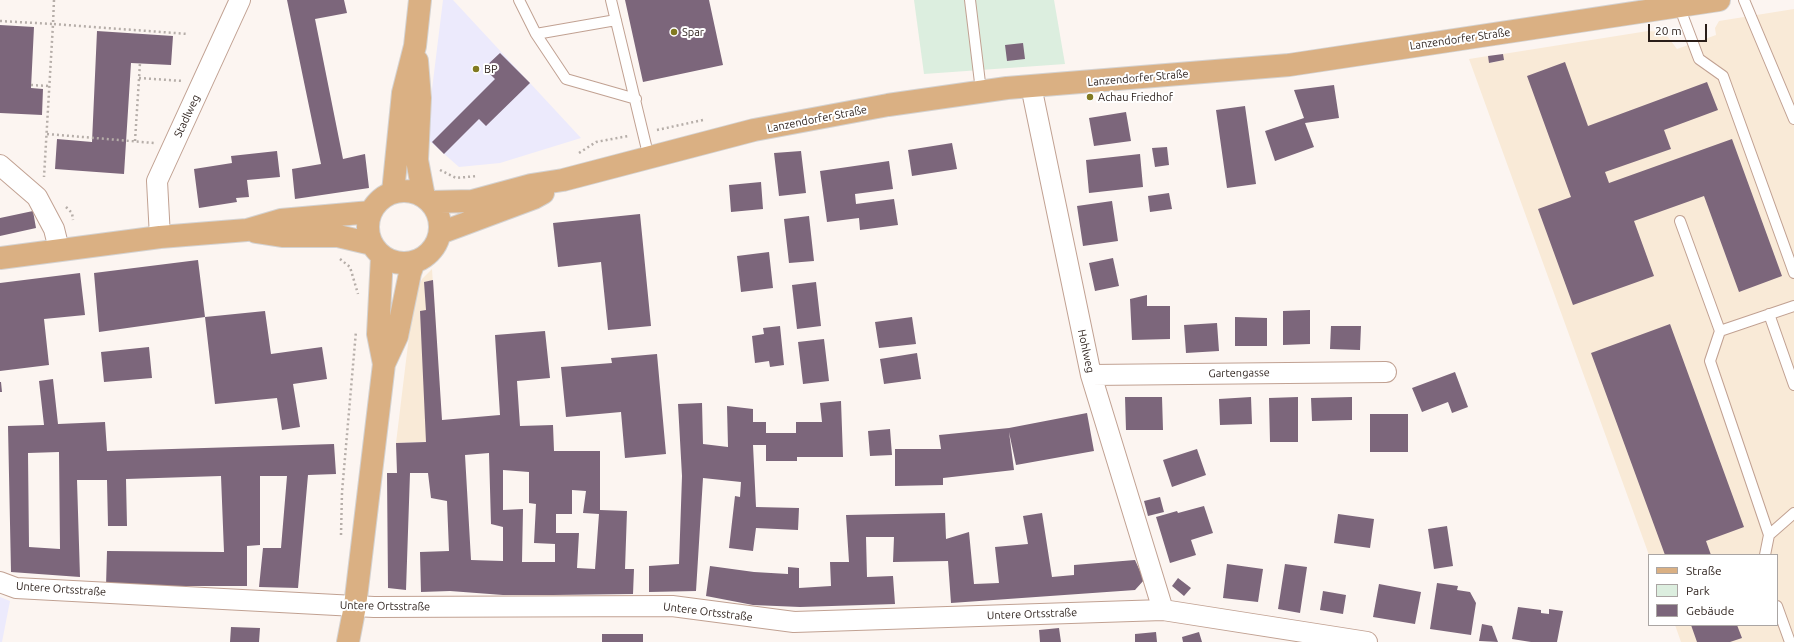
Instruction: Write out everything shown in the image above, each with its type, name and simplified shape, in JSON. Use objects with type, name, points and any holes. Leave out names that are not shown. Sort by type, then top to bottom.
[{"type":"main road","points":[[394,192],[404,93],[415,46],[420,0]]},
{"type":"main road","name":"Lanzendorfer Straße","points":[[562,180],[754,130],[888,105],[981,91],[1289,64],[1719,0]]},
{"type":"main road","points":[[247,230],[282,236],[338,236],[377,250],[398,263],[414,262],[431,251],[440,233],[440,220],[427,200],[417,160],[420,98],[415,46]]},
{"type":"main road","points":[[384,364],[378,334],[377,250],[368,225],[371,212],[380,200],[394,192],[409,191],[427,200],[472,201],[531,185],[562,180]]},
{"type":"main road","points":[[440,233],[534,198],[562,180]]},
{"type":"main road","points":[[0,258],[56,239],[160,237],[247,230],[281,220],[371,212]]},
{"type":"main road","points":[[348,642],[355,606],[384,364],[397,336],[410,272],[414,262]]},
{"type":"street","name":"Stadlweg","points":[[160,237],[157,181],[240,0]]},
{"type":"street","name":"Hohlweg","points":[[1031,86],[1091,375],[1163,610]]},
{"type":"street","points":[[0,165],[37,197],[56,239]]},
{"type":"street","name":"Gartengasse","points":[[1091,375],[1386,372]]},
{"type":"street","name":"Untere Ortsstraße","points":[[0,582],[16,588],[355,606],[672,606],[794,622],[1163,610],[1367,642]]},
{"type":"lane","points":[[519,0],[536,34],[566,79],[636,99]]},
{"type":"lane","points":[[611,0],[649,158]]},
{"type":"lane","points":[[970,0],[981,91]]},
{"type":"lane","points":[[1744,0],[1794,119]]},
{"type":"lane","points":[[1679,6],[1699,59],[1723,76],[1794,273]]},
{"type":"lane","points":[[536,34],[616,20]]},
{"type":"lane","points":[[1680,221],[1720,331],[1710,361],[1769,535],[1765,554]]},
{"type":"lane","points":[[1720,331],[1794,306]]},
{"type":"lane","points":[[1769,314],[1794,386]]},
{"type":"lane","points":[[1769,535],[1794,514]]},
{"type":"lane","points":[[1778,609],[1790,642]]},
{"type":"path","points":[[44,184],[54,0]]},
{"type":"path","points":[[0,21],[188,34]]},
{"type":"path","points":[[135,141],[140,63]]},
{"type":"path","points":[[139,78],[202,82]]},
{"type":"path","points":[[31,85],[49,86]]},
{"type":"path","points":[[47,134],[174,144]]},
{"type":"path","points":[[56,239],[74,228],[72,213],[62,203]]},
{"type":"path","points":[[338,236],[337,256],[350,267],[358,295]]},
{"type":"path","points":[[341,540],[342,492],[356,326]]},
{"type":"shaded area","name":"BP","points":[[443,0],[453,0],[581,138],[500,163],[459,167],[426,138]]},
{"type":"shaded area","points":[[1794,9],[1794,642],[1681,642],[1675,626],[1778,626],[1778,554],[1649,554],[1469,59],[1488,56],[1490,63],[1503,60],[1503,54],[1648,31],[1660,32],[1668,37],[1677,49],[1716,35],[1715,28],[1719,21]]},
{"type":"shaded area","points":[[432,269],[443,441],[396,443],[414,295],[422,279]]},
{"type":"shaded area","points":[[0,597],[10,601],[2,642],[0,642]]},
{"type":"green space","points":[[914,0],[1054,0],[1065,64],[924,74]]},
{"type":"building","points":[[287,0],[344,0],[347,13],[315,19],[343,159],[365,154],[369,188],[295,199],[292,169],[321,164]]},
{"type":"building","name":"Spar","points":[[625,0],[709,0],[723,65],[643,82]]},
{"type":"building","points":[[0,25],[34,27],[31,88],[43,89],[42,115],[0,113]]},
{"type":"building","points":[[97,31],[173,36],[171,65],[131,63],[124,174],[55,169],[57,139],[92,142]]},
{"type":"building","points":[[1023,43],[1025,59],[1007,61],[1005,45]]},
{"type":"building","points":[[500,53],[530,83],[486,126],[479,119],[444,154],[432,142],[495,79],[484,68]]},
{"type":"building","points":[[1503,54],[1504,60],[1489,63],[1488,56]]},
{"type":"building","points":[[1565,62],[1588,126],[1707,82],[1718,110],[1664,130],[1671,149],[1605,172],[1609,183],[1732,139],[1782,276],[1739,292],[1704,196],[1634,221],[1654,276],[1573,305],[1538,209],[1571,197],[1527,76]]},
{"type":"building","points":[[1334,85],[1339,118],[1305,123],[1314,147],[1275,161],[1265,131],[1304,118],[1294,90]]},
{"type":"building","points":[[1245,106],[1256,184],[1227,188],[1216,110]]},
{"type":"building","points":[[1126,112],[1131,141],[1094,146],[1089,118]]},
{"type":"building","points":[[952,143],[957,169],[912,176],[908,150]]},
{"type":"building","points":[[1167,147],[1169,165],[1155,167],[1152,148]]},
{"type":"building","points":[[277,151],[280,177],[247,180],[249,197],[236,198],[237,202],[199,208],[194,169],[232,163],[231,156]]},
{"type":"building","points":[[801,151],[806,193],[779,196],[774,153]]},
{"type":"building","points":[[1140,154],[1143,187],[1089,193],[1086,160]]},
{"type":"building","points":[[889,161],[893,189],[855,194],[856,204],[894,199],[898,225],[860,230],[859,218],[827,222],[820,171]]},
{"type":"building","points":[[761,182],[763,209],[731,212],[729,185]]},
{"type":"building","points":[[1169,193],[1172,209],[1150,212],[1148,196]]},
{"type":"building","points":[[1112,201],[1118,241],[1083,246],[1077,206]]},
{"type":"building","points":[[33,211],[36,228],[0,236],[0,218]]},
{"type":"building","points":[[640,214],[651,326],[608,330],[601,262],[558,267],[553,223]]},
{"type":"building","points":[[809,216],[814,261],[789,263],[784,219]]},
{"type":"building","points":[[769,252],[773,288],[741,292],[737,256]]},
{"type":"building","points":[[1113,258],[1119,286],[1095,291],[1089,263]]},
{"type":"building","points":[[198,260],[205,317],[99,332],[94,273]]},
{"type":"building","points":[[80,273],[85,315],[44,319],[49,365],[0,371],[0,283]]},
{"type":"building","points":[[433,280],[442,420],[500,415],[495,335],[545,331],[550,378],[517,381],[520,426],[553,425],[554,451],[600,451],[600,510],[627,511],[625,569],[634,569],[633,594],[503,595],[450,591],[421,592],[420,552],[449,551],[447,501],[431,498],[428,473],[410,473],[406,590],[388,588],[387,473],[397,473],[396,443],[426,442],[420,311],[426,310],[424,282]],"holes":[[[489,453],[491,524],[503,527],[503,561],[471,560],[465,455]],[[503,470],[529,472],[529,503],[536,504],[534,543],[555,544],[555,562],[522,562],[523,509],[503,510]],[[572,490],[586,491],[583,513],[599,514],[595,569],[577,568],[579,533],[556,533],[556,514],[572,514]]]},
{"type":"building","points":[[816,282],[821,326],[797,329],[792,285]]},
{"type":"building","points":[[1147,295],[1147,306],[1170,306],[1170,339],[1132,340],[1130,299]]},
{"type":"building","points":[[1310,310],[1310,344],[1283,345],[1283,311]]},
{"type":"building","points":[[265,311],[271,354],[322,347],[327,379],[293,384],[300,427],[282,430],[277,398],[215,404],[205,317]]},
{"type":"building","points":[[912,317],[916,344],[879,348],[875,322]]},
{"type":"building","points":[[1235,317],[1267,318],[1267,346],[1235,346]]},
{"type":"building","points":[[1217,323],[1219,351],[1186,353],[1184,325]]},
{"type":"building","points":[[1670,324],[1744,527],[1706,541],[1711,554],[1665,554],[1591,353]]},
{"type":"building","points":[[780,326],[784,365],[770,367],[769,361],[755,363],[752,336],[764,334],[763,328]]},
{"type":"building","points":[[1331,326],[1361,326],[1360,350],[1330,349]]},
{"type":"building","points":[[824,339],[829,381],[803,384],[798,342]]},
{"type":"building","points":[[149,347],[152,378],[104,382],[101,352]]},
{"type":"building","points":[[917,353],[921,379],[884,384],[880,359]]},
{"type":"building","points":[[657,354],[666,454],[625,458],[621,412],[566,417],[561,367],[612,363],[611,358]]},
{"type":"building","points":[[1455,372],[1468,407],[1452,413],[1448,402],[1422,412],[1412,388]]},
{"type":"building","points":[[53,379],[58,424],[105,422],[107,451],[334,444],[336,474],[308,475],[298,588],[259,587],[263,548],[281,548],[287,476],[260,476],[260,545],[247,546],[247,586],[106,586],[107,551],[224,552],[221,476],[126,479],[127,526],[108,526],[107,480],[77,480],[80,577],[11,572],[8,426],[44,425],[39,381]],"holes":[[[59,452],[60,549],[29,547],[28,453]]]},
{"type":"building","points":[[1,382],[2,392],[0,392]]},
{"type":"building","points":[[1125,397],[1162,397],[1163,430],[1126,430]]},
{"type":"building","points":[[1251,397],[1252,424],[1220,425],[1219,399]]},
{"type":"building","points":[[1298,397],[1298,442],[1270,442],[1269,398]]},
{"type":"building","points":[[1352,397],[1352,420],[1312,421],[1311,398]]},
{"type":"building","points":[[841,401],[843,457],[797,457],[797,461],[766,461],[766,445],[753,445],[756,507],[799,508],[798,530],[756,528],[753,551],[729,548],[735,496],[740,497],[741,482],[703,478],[696,591],[649,592],[649,566],[679,564],[682,476],[678,404],[702,403],[703,444],[728,447],[727,406],[753,409],[753,422],[766,422],[766,433],[796,433],[796,422],[822,422],[820,403]]},
{"type":"building","points":[[1087,413],[1094,451],[1016,465],[1009,432],[1014,470],[943,478],[943,485],[895,486],[895,449],[941,449],[939,435],[1009,428]]},
{"type":"building","points":[[1370,414],[1408,414],[1408,452],[1370,452]]},
{"type":"building","points":[[890,429],[892,455],[870,456],[868,431]]},
{"type":"building","points":[[1197,449],[1206,475],[1172,487],[1163,460]]},
{"type":"building","points":[[1160,497],[1164,512],[1148,516],[1144,501]]},
{"type":"building","points":[[1204,506],[1213,533],[1191,540],[1196,555],[1170,563],[1156,517]]},
{"type":"building","points":[[945,513],[946,539],[969,532],[974,584],[999,583],[995,547],[1028,544],[1023,516],[1042,513],[1052,577],[1074,575],[1074,565],[1135,560],[1144,580],[1135,590],[951,603],[948,561],[893,562],[894,537],[866,537],[867,577],[893,576],[895,604],[800,607],[753,605],[706,596],[710,566],[754,572],[788,574],[788,567],[799,568],[799,588],[831,586],[830,562],[849,562],[846,515]]},
{"type":"building","points":[[1338,514],[1374,519],[1370,548],[1334,543]]},
{"type":"building","points":[[1447,526],[1453,566],[1434,569],[1428,529]]},
{"type":"building","points":[[1227,564],[1263,569],[1258,602],[1223,598]]},
{"type":"building","points":[[1285,564],[1307,567],[1300,613],[1278,609]]},
{"type":"building","points":[[1178,578],[1191,588],[1184,596],[1172,586]]},
{"type":"building","points":[[1437,583],[1458,586],[1457,590],[1470,592],[1476,603],[1471,635],[1430,629]]},
{"type":"building","points":[[1379,584],[1421,592],[1415,624],[1373,617]]},
{"type":"building","points":[[1323,591],[1346,595],[1343,614],[1320,610]]},
{"type":"building","points":[[1518,607],[1541,610],[1541,613],[1549,614],[1549,609],[1563,611],[1557,642],[1531,642],[1512,639]]},
{"type":"building","points":[[1482,624],[1492,626],[1498,642],[1479,641]]},
{"type":"building","points":[[1691,626],[1737,626],[1742,638],[1730,642],[1697,642]]},
{"type":"building","points":[[231,627],[260,628],[259,642],[230,642]]},
{"type":"building","points":[[1059,628],[1061,642],[1040,642],[1039,630]]},
{"type":"building","points":[[1156,632],[1157,642],[1135,642],[1135,634]]},
{"type":"building","points":[[1199,632],[1202,642],[1183,642],[1182,637]]},
{"type":"building","points":[[602,634],[643,634],[643,642],[602,642]]},
{"type":"place","name":"Spar","points":[[674,32]]},
{"type":"place","name":"BP","points":[[476,69]]},
{"type":"place","name":"Achau Friedhof","points":[[1090,97]]}]
